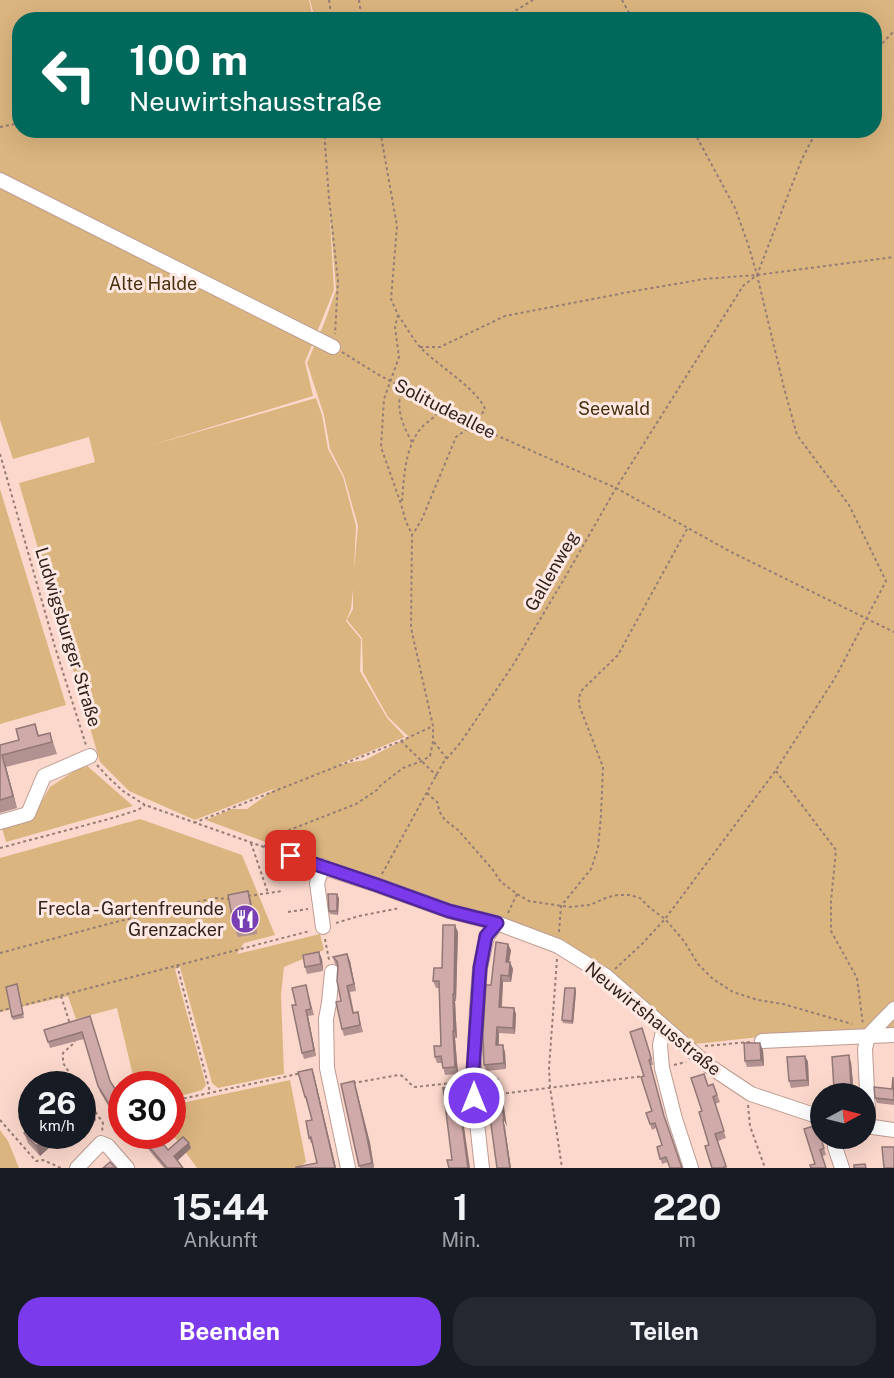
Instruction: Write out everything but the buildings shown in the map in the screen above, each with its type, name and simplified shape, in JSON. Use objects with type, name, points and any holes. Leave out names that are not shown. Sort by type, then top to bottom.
[{"type":"street","points":[[0,180],[333,347]]},
{"type":"street","points":[[0,822],[28,814],[44,776],[90,756]]},
{"type":"street","name":"Neuwirtshausstraße","points":[[291,856],[449,911],[500,924],[558,946],[606,976],[709,1066],[750,1094],[810,1114]]},
{"type":"street","points":[[323,866],[317,883],[323,927]]},
{"type":"street","points":[[482,1168],[473,1081],[480,968],[486,936],[500,924]]},
{"type":"street","points":[[332,972],[326,1019],[327,1068],[348,1168]]},
{"type":"street","points":[[867,1083],[865,1049],[868,1036],[894,1009]]},
{"type":"street","points":[[664,1027],[660,1045],[662,1068],[691,1168]]},
{"type":"street","points":[[758,1041],[894,1035]]},
{"type":"street","points":[[876,1127],[894,1130]]},
{"type":"street","points":[[76,1168],[101,1143],[108,1146],[127,1168]]},
{"type":"street","points":[[836,1149],[842,1168]]},
{"type":"path","points":[[513,12],[533,0]]},
{"type":"path","points":[[882,44],[894,31]]},
{"type":"path","points":[[325,138],[338,281],[333,347]]},
{"type":"path","points":[[381,138],[397,226],[391,299],[398,315],[420,347],[466,386],[482,402],[485,409],[473,425],[456,437],[422,519],[412,536]]},
{"type":"path","points":[[606,976],[642,944],[665,919],[776,770],[835,678],[886,581],[849,505],[797,435],[748,244],[735,208],[697,138]]},
{"type":"path","points":[[757,275],[802,159],[813,138]]},
{"type":"path","points":[[420,347],[441,347],[504,316],[704,279],[757,275],[894,257]]},
{"type":"path","name":"Gallenweg","points":[[377,885],[447,759],[513,665],[616,488],[743,286],[757,275]]},
{"type":"path","points":[[264,847],[274,836],[356,804],[403,768],[430,756],[433,726],[411,628],[412,536],[381,447],[384,399],[399,357],[395,327],[398,315]]},
{"type":"path","name":"Solitudeallee","points":[[333,347],[390,381],[473,425],[616,488],[731,552],[894,632]]},
{"type":"path","points":[[403,388],[399,395],[399,408],[404,428],[412,442]]},
{"type":"path","points":[[401,504],[404,472],[412,442],[440,408]]},
{"type":"path","name":"Ludwigsburger Straße","points":[[0,454],[58,656],[90,756],[123,791],[145,805]]},
{"type":"path","points":[[561,1168],[549,1068],[561,906],[591,869],[598,848],[603,766],[579,705],[579,697],[582,690],[618,655],[687,529]]},
{"type":"path","points":[[194,823],[401,741],[433,726]]},
{"type":"path","points":[[401,741],[437,776]]},
{"type":"path","points":[[433,742],[447,759]]},
{"type":"path","points":[[428,793],[438,803],[444,820],[458,831],[494,870],[501,882],[516,894],[529,900],[569,907],[590,905],[618,895],[640,898],[665,919],[713,979],[733,992],[863,1026],[857,978],[831,931],[831,901],[836,850],[776,770]]},
{"type":"path","points":[[0,848],[109,819],[138,810],[145,805],[291,856]]},
{"type":"path","points":[[251,843],[268,893]]},
{"type":"path","points":[[248,896],[283,891]]},
{"type":"path","points":[[500,924],[516,894]]},
{"type":"path","points":[[0,953],[214,898],[238,898]]},
{"type":"path","points":[[0,1011],[423,901]]},
{"type":"path","points":[[288,912],[320,907]]},
{"type":"path","points":[[323,927],[332,972]]},
{"type":"path","points":[[177,965],[210,1092]]},
{"type":"path","points":[[61,996],[75,1042],[63,1053],[63,1063],[68,1071]]},
{"type":"path","points":[[718,1044],[758,1041]]},
{"type":"path","points":[[672,1066],[686,1062]]},
{"type":"path","points":[[186,1098],[304,1073]]},
{"type":"path","points":[[332,1086],[399,1074],[415,1087],[473,1081]]},
{"type":"path","points":[[496,1095],[646,1076]]},
{"type":"path","points":[[750,1094],[747,1102],[750,1125],[765,1168]]},
{"type":"path","points":[[96,1114],[102,1123],[101,1143]]},
{"type":"path","points":[[0,1120],[36,1161],[43,1160],[61,1168]]},
{"type":"green space","name":"Seewald","points":[[0,0],[309,0],[312,12],[12,12],[12,138],[882,138],[882,12],[313,12],[310,0],[894,0],[894,1031],[778,1035],[695,1044],[607,972],[449,907],[206,820],[232,809],[247,809],[276,788],[195,820],[129,791],[100,762],[19,483],[95,462],[89,437],[13,459],[0,420]],"holes":[[[329,201],[336,290],[307,363],[324,415],[330,449],[344,476],[358,526],[354,570],[356,526],[343,477],[328,449],[322,415],[316,398],[152,445],[313,396],[305,362],[334,290]],[[353,589],[353,609],[347,620],[362,638],[363,672],[388,717],[409,737],[365,760],[337,765],[405,737],[387,718],[360,671],[361,639],[346,621],[351,609]]]},
{"type":"green space","points":[[0,489],[66,705],[0,724]]},
{"type":"green space","points":[[85,764],[133,806],[6,842],[2,828],[31,820],[50,787]]},
{"type":"green space","points":[[140,819],[242,855],[275,935],[244,943],[237,954],[320,934],[324,950],[284,967],[281,995],[284,1074],[218,1088],[212,1083],[180,967],[175,969],[206,1085],[202,1090],[186,1094],[186,1071],[132,1071],[117,1008],[76,1019],[68,996],[0,1012],[0,858]]},
{"type":"green space","points":[[290,1080],[306,1162],[299,1168],[197,1168],[183,1149],[186,1149],[186,1102]]},
{"type":"green space","points":[[0,1130],[8,1141],[19,1168],[0,1168]]},
{"type":"place","name":"Frecla - Gartenfreunde Grenzacker","points":[[245,919]]},
{"type":"route","points":[[291,856],[449,911],[497,923],[486,936],[480,968],[472,1086],[474,1098]]},
{"type":"park label","name":"Alte Halde","points":[[153,284]]}]
